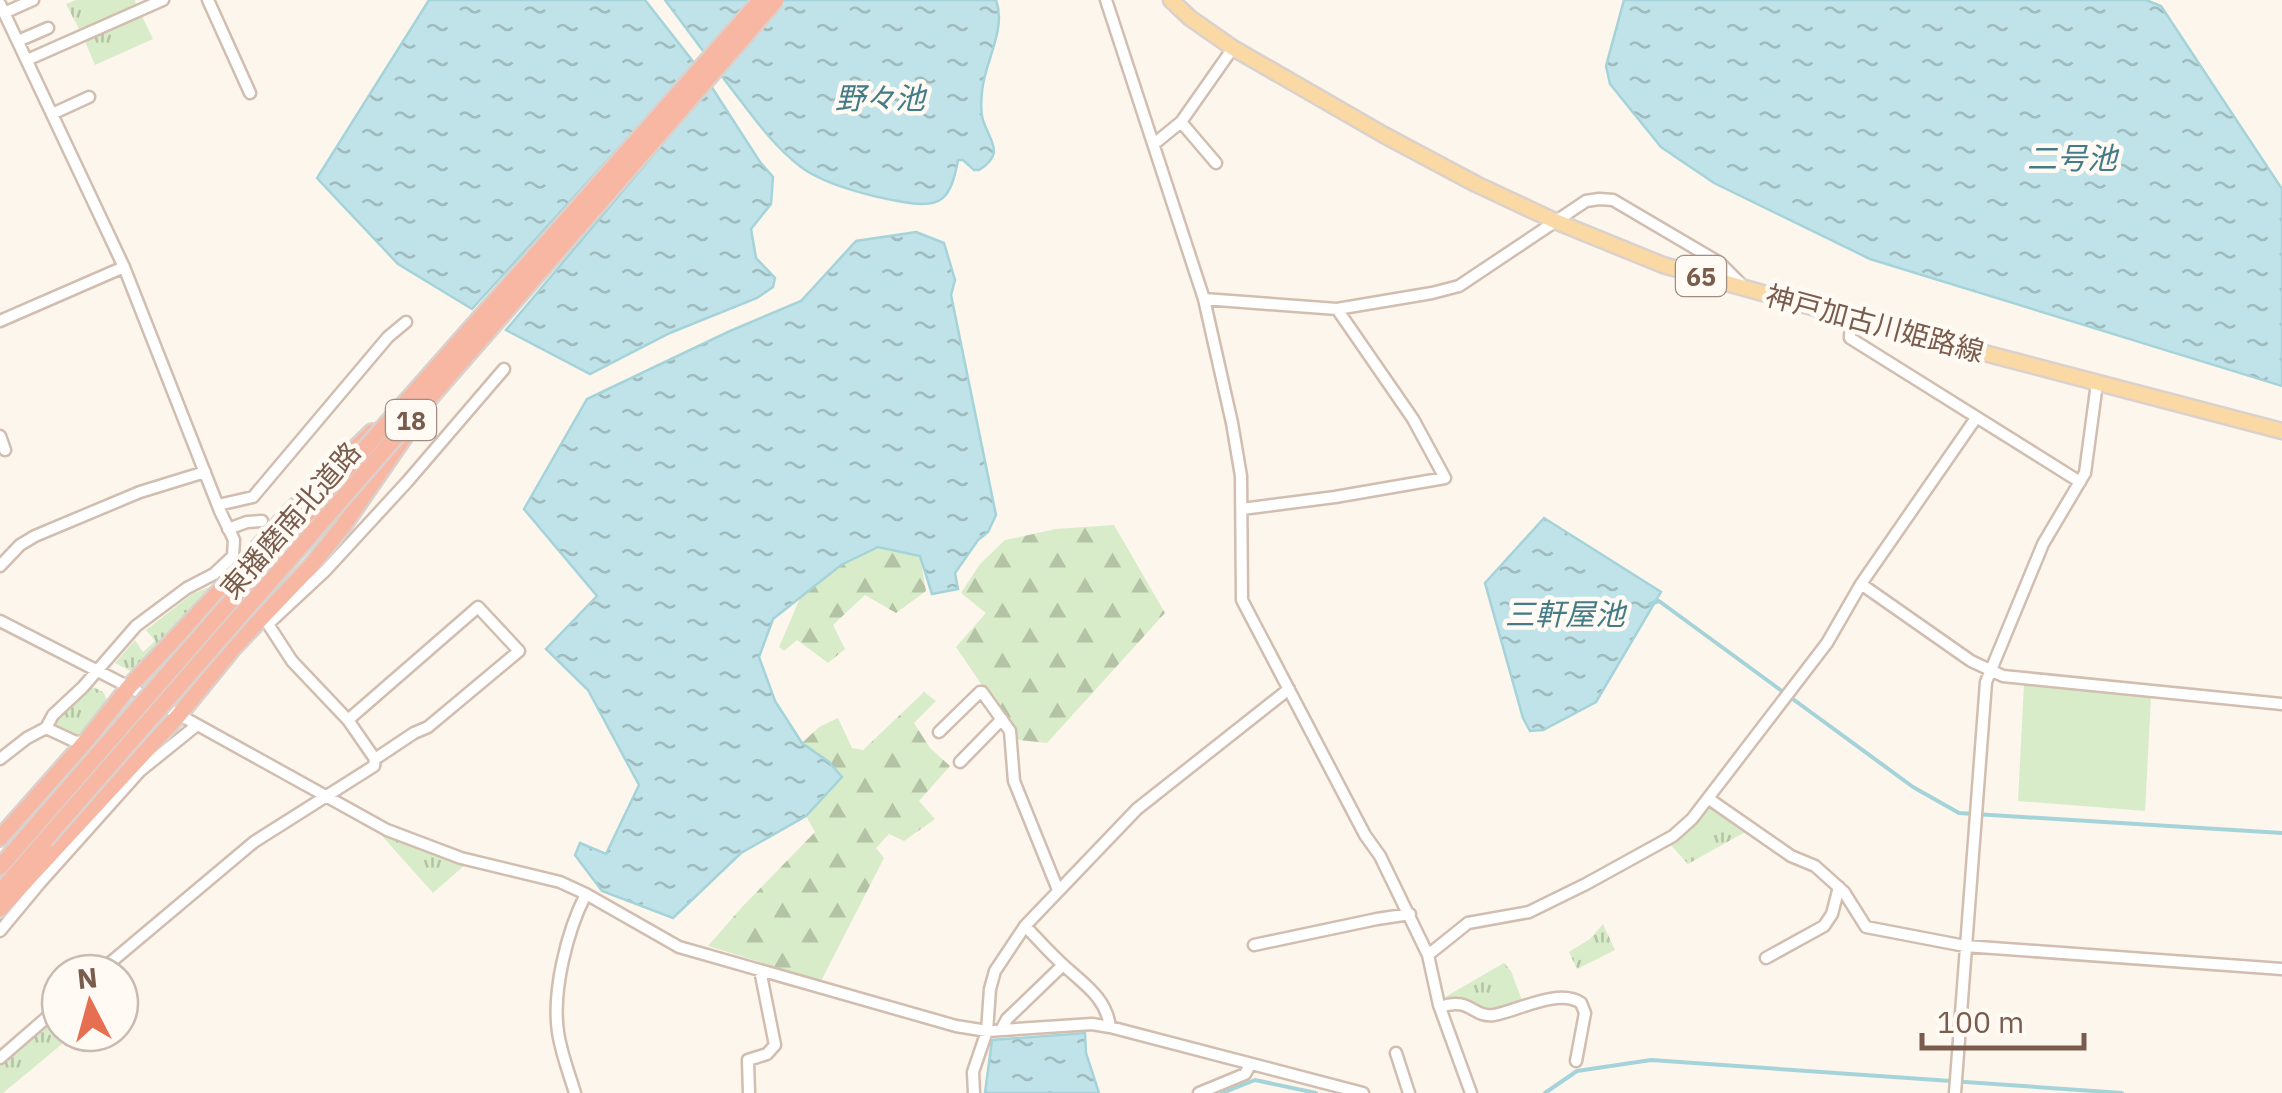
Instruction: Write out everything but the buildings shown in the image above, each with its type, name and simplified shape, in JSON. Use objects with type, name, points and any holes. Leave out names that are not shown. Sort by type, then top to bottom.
[{"type":"highway","name":"東播磨南北道路","points":[[0,892],[39,835],[762,0]]},
{"type":"highway","name":"東播磨南北道路","points":[[427,390],[776,0]]},
{"type":"highway","name":"18","points":[[0,838],[129,687],[329,472],[427,390]]},
{"type":"highway","name":"18","points":[[0,909],[310,567],[364,496],[427,390]]},
{"type":"highway","name":"東播磨南北道路","points":[[0,867],[39,835]]},
{"type":"main road","name":"神戸加古川姫路線","points":[[1171,0],[1232,48],[1476,184],[1663,265],[2282,431]]},
{"type":"street","points":[[0,759],[46,728],[53,715],[83,688],[136,626],[187,588],[214,574],[233,556],[234,540],[124,267],[2,8],[33,0]]},
{"type":"street","points":[[26,60],[163,0]]},
{"type":"street","points":[[208,0],[250,93]]},
{"type":"street","points":[[1106,0],[1204,300],[1237,450],[1242,509],[1242,600],[1410,914],[1428,954],[1440,1007],[1472,1093]]},
{"type":"street","points":[[18,41],[48,28]]},
{"type":"street","points":[[1154,144],[1181,122],[1232,48]]},
{"type":"street","points":[[52,114],[89,98]]},
{"type":"street","points":[[1181,122],[1216,164]]},
{"type":"street","points":[[1204,300],[1337,309],[1459,286],[1586,200],[1599,198],[1613,200],[1720,263],[1745,288]]},
{"type":"street","points":[[0,321],[124,267]]},
{"type":"street","points":[[1242,509],[1445,478],[1413,419],[1337,309]]},
{"type":"street","points":[[1851,318],[1850,338],[2080,482]]},
{"type":"street","points":[[218,505],[253,497],[388,337],[392,327],[406,322]]},
{"type":"street","points":[[122,953],[254,842],[374,766],[375,759],[348,720],[292,661],[268,624],[325,572],[504,369]]},
{"type":"street","points":[[1955,1093],[1986,682],[2043,544],[2085,473],[2097,382]]},
{"type":"street","points":[[1428,954],[1468,923],[1530,912],[1674,836],[1709,799],[1827,642],[1860,584],[1976,418]]},
{"type":"street","points":[[0,436],[5,450]]},
{"type":"street","points":[[0,566],[35,536],[140,492],[206,472]]},
{"type":"street","points":[[228,529],[262,521]]},
{"type":"street","points":[[1860,584],[1972,661],[2003,676],[2282,704]]},
{"type":"street","points":[[348,720],[478,607],[519,652],[428,727],[375,759]]},
{"type":"street","points":[[0,622],[129,687],[386,830],[461,858],[560,882],[679,947],[956,1026],[1001,1030],[1092,1024],[1363,1093]]},
{"type":"street","points":[[974,1093],[973,1072],[987,1030],[994,971],[1025,926],[1137,809],[1289,689]]},
{"type":"street","points":[[939,732],[982,692],[1012,736],[1014,781],[1058,890]]},
{"type":"street","points":[[960,762],[1002,719]]},
{"type":"street","points":[[0,932],[140,771],[197,725]]},
{"type":"street","points":[[46,728],[76,742],[86,741]]},
{"type":"street","points":[[1709,799],[1790,856],[1815,866],[1838,887],[1866,927],[1965,946],[2282,969]]},
{"type":"street","points":[[1766,958],[1824,926],[1832,914],[1838,887]]},
{"type":"street","points":[[576,1093],[557,1028],[556,1002],[565,953],[586,894]]},
{"type":"street","points":[[1254,945],[1410,914]]},
{"type":"street","points":[[1025,926],[1089,986],[1104,1006],[1110,1027]]},
{"type":"street","points":[[1001,1030],[1006,1019],[1063,965]]},
{"type":"street","points":[[749,1093],[748,1060],[767,1054],[775,1045],[760,970]]},
{"type":"street","points":[[1440,1007],[1459,1002],[1489,1015],[1570,996],[1581,1003],[1584,1013],[1576,1062]]},
{"type":"street","points":[[0,1058],[40,1023]]},
{"type":"street","points":[[1396,1053],[1409,1093]]},
{"type":"street","points":[[1199,1093],[1245,1074],[1250,1065]]},
{"type":"green space","points":[[76,0],[135,0],[137,9],[81,33],[66,4]]},
{"type":"green space","points":[[141,14],[153,39],[95,65],[84,39]]},
{"type":"green space","points":[[1114,525],[1165,613],[1047,743],[1019,740],[956,647],[986,613],[961,593],[980,564],[1005,540],[1056,529]]},
{"type":"green space","points":[[878,547],[920,556],[926,591],[896,613],[865,595],[833,625],[845,649],[828,663],[797,640],[784,651],[779,647],[800,598],[841,565]]},
{"type":"green space","points":[[217,584],[137,671],[115,663],[135,640],[143,652],[155,641],[146,630],[192,594]]},
{"type":"green space","points":[[2024,684],[2151,697],[2145,811],[2018,801]]},
{"type":"green space","points":[[89,687],[103,692],[107,706],[82,735],[72,736],[53,726],[56,718]]},
{"type":"green space","points":[[924,692],[936,701],[914,723],[930,748],[950,766],[919,801],[935,819],[904,841],[889,834],[876,848],[884,858],[821,981],[708,946],[815,832],[806,816],[842,777],[829,762],[802,743],[819,727],[838,718],[852,748],[863,750]]},
{"type":"green space","points":[[1710,805],[1747,831],[1688,864],[1669,843]]},
{"type":"green space","points":[[385,834],[466,864],[433,893],[383,837]]},
{"type":"green space","points":[[1603,924],[1615,950],[1577,969],[1569,952],[1590,939]]},
{"type":"green space","points":[[1504,963],[1523,1003],[1495,1013],[1450,1002],[1445,997]]},
{"type":"green space","points":[[40,1026],[40,1053],[51,1053],[3,1093],[0,1060]]},
{"type":"water","points":[[429,0],[645,0],[695,64],[472,309],[398,264],[317,178]]},
{"type":"water","name":"野々池","points":[[665,0],[996,0],[999,23],[981,104],[994,154],[979,170],[958,160],[948,192],[927,204],[878,197],[823,179],[801,167],[772,139]]},
{"type":"water","name":"二号池","points":[[1624,0],[2146,0],[2161,6],[2282,189],[2282,386],[1870,259],[1714,183],[1661,147],[1610,84],[1606,66]]},
{"type":"water","points":[[711,86],[773,177],[771,204],[751,229],[756,258],[775,278],[773,287],[757,298],[670,333],[590,374],[506,330]]},
{"type":"water","points":[[916,232],[944,243],[955,280],[951,295],[996,515],[988,532],[955,573],[958,589],[932,594],[920,556],[878,547],[841,565],[773,619],[759,657],[775,701],[802,743],[829,762],[842,777],[806,816],[741,853],[673,918],[602,891],[575,855],[580,843],[606,854],[639,785],[588,690],[546,649],[597,596],[524,509],[587,399],[801,301],[856,241]]},
{"type":"water","name":"三軒屋池","points":[[1544,518],[1661,592],[1596,702],[1543,730],[1530,731],[1485,583]]},
{"type":"water","points":[[1085,1033],[1086,1053],[1099,1093],[985,1093],[992,1040]]},
{"type":"waterway","points":[[1650,604],[1659,601],[1913,787],[1959,813],[2282,833]]},
{"type":"waterway","points":[[1545,1093],[1577,1071],[1651,1060],[2122,1093]]},
{"type":"waterway","points":[[1222,1093],[1255,1080],[1316,1093]]}]
